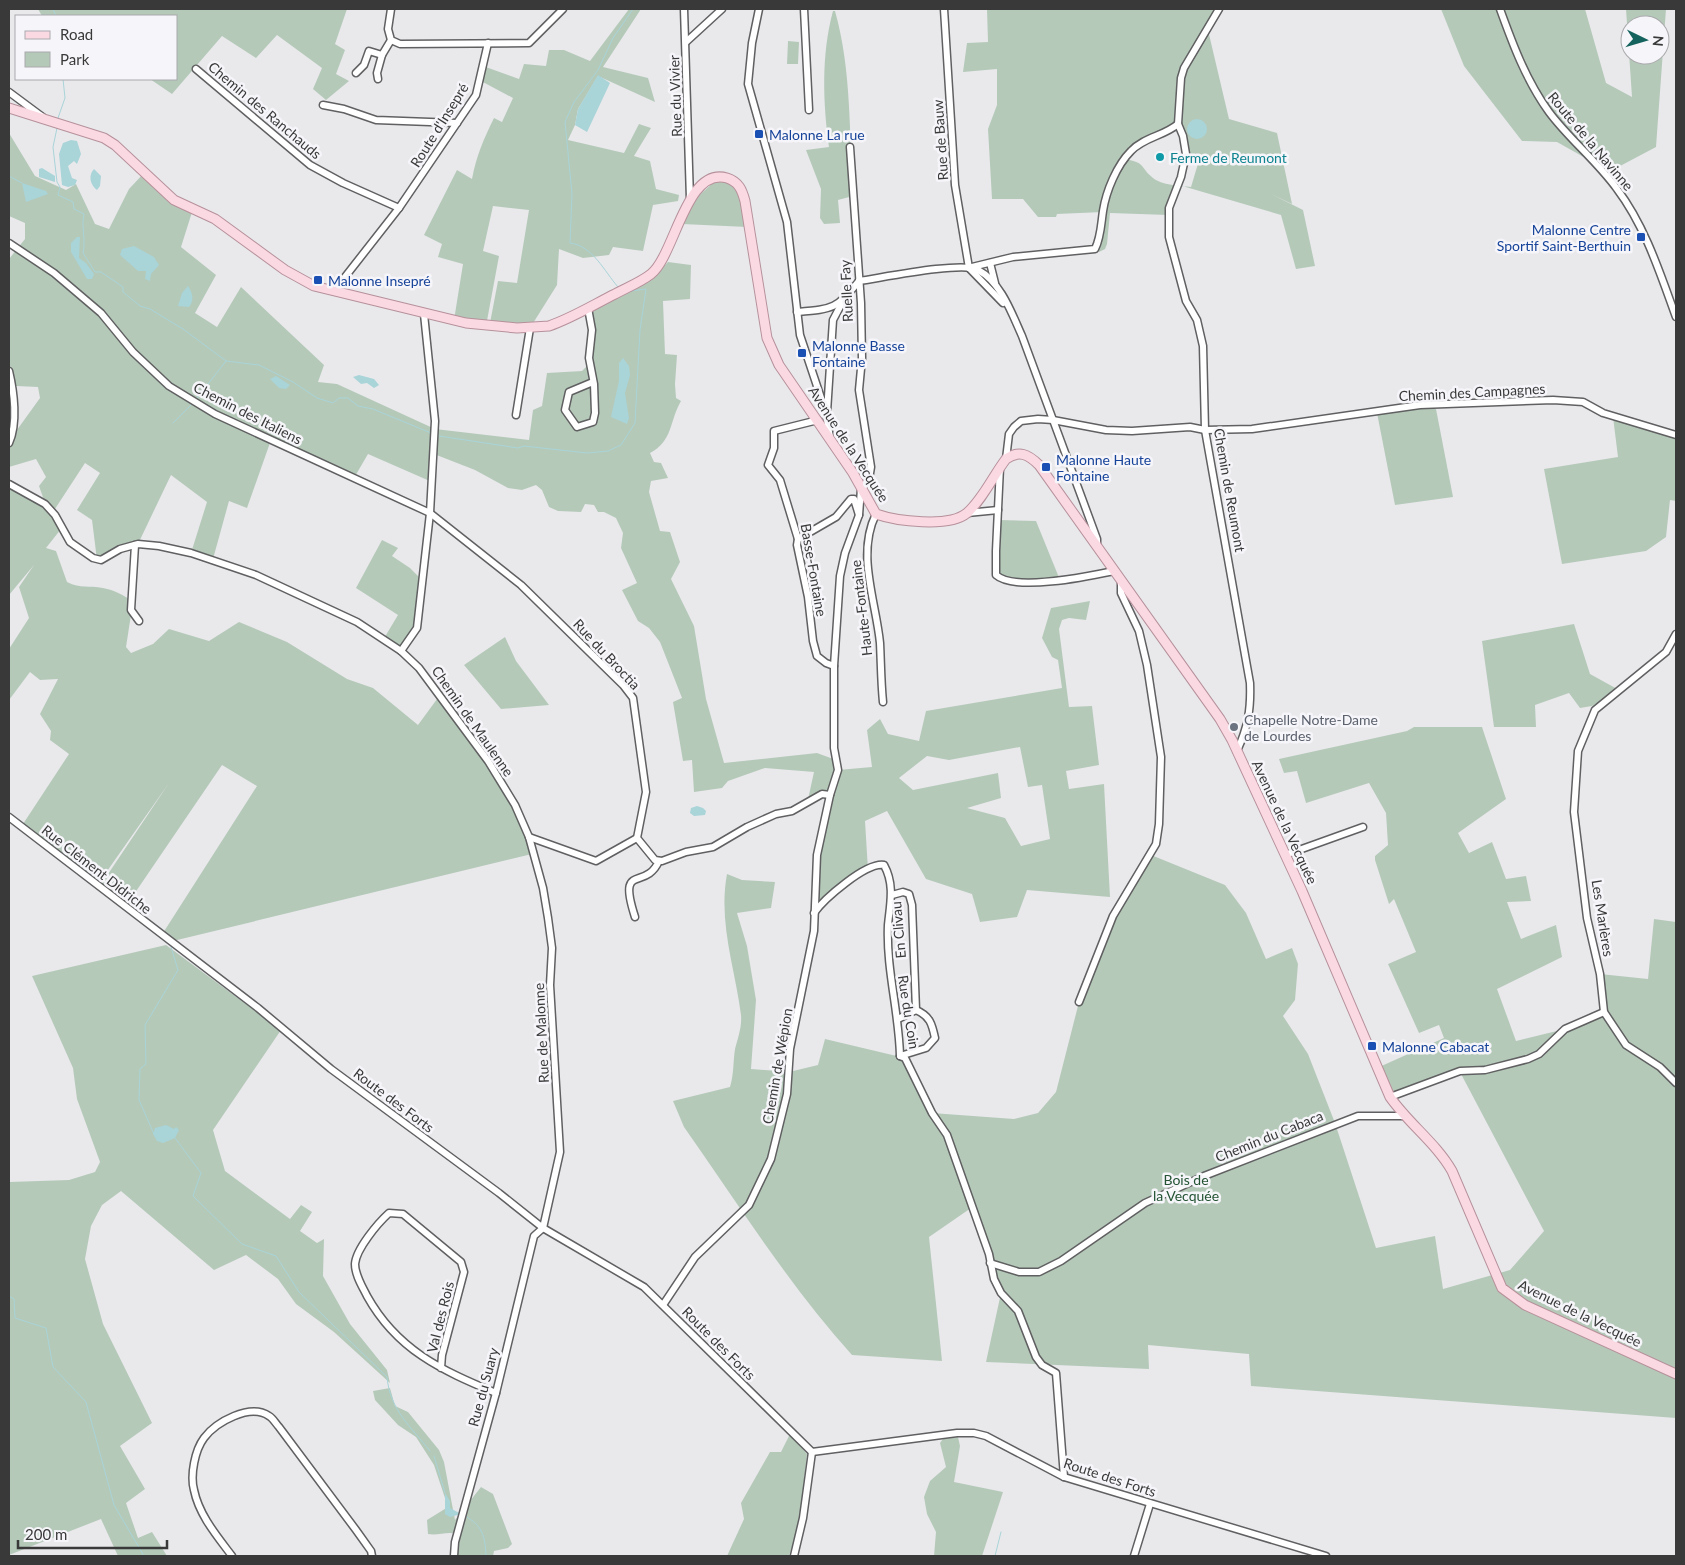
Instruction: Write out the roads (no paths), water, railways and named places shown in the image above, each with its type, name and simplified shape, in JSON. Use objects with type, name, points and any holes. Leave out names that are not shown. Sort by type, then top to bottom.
[{"type":"main road","name":"Avenue de la Vecquée","points":[[9,108],[104,138],[115,145],[174,200],[215,219],[299,278],[334,291],[424,314],[490,326],[530,328],[554,324],[652,274],[664,260],[690,199],[706,182],[716,177],[730,179],[741,188],[748,218],[767,338],[779,365],[853,473],[876,514],[888,518],[934,522],[958,518],[967,513]]},
{"type":"main road","name":"Avenue de la Vecquée","points":[[1003,462],[1013,454],[1021,453],[1030,456],[1039,465],[1220,720],[1237,751],[1285,855],[1390,1098],[1404,1116],[1443,1154],[1452,1171],[1495,1277],[1502,1288],[1512,1297],[1676,1374]]},
{"type":"main road","points":[[967,513],[1003,462]]},
{"type":"street","points":[[378,78],[377,73],[382,55],[391,40],[388,29],[391,9]]},
{"type":"street","points":[[391,40],[400,44],[529,43],[563,9]]},
{"type":"street","points":[[684,9],[686,42]]},
{"type":"street","name":"Rue du Vivier","points":[[690,199],[686,42],[722,9]]},
{"type":"street","points":[[758,9],[752,42],[748,84],[787,222],[800,335],[826,413],[831,442]]},
{"type":"street","points":[[804,9],[809,110]]},
{"type":"street","name":"Rue de Bauw","points":[[944,9],[955,185],[968,268]]},
{"type":"street","name":"Chemin de Reumont","points":[[1219,9],[1184,68],[1181,78],[1178,124],[1183,136],[1186,154],[1181,177],[1169,208],[1169,238],[1186,302],[1197,320],[1203,346],[1205,430],[1250,682],[1251,709],[1247,730],[1237,751]]},
{"type":"street","name":"Route de la Navinne","points":[[1500,9],[1517,55],[1538,95],[1564,130],[1617,189],[1637,220],[1676,316]]},
{"type":"street","name":"Route d'Insepré","points":[[334,291],[399,208],[476,95],[488,43]]},
{"type":"street","points":[[356,73],[364,66],[370,51],[382,55]]},
{"type":"street","name":"Chemin des Ranchauds","points":[[196,69],[310,165],[343,183],[399,208]]},
{"type":"street","points":[[9,92],[44,118]]},
{"type":"street","points":[[323,105],[344,109],[376,120],[457,124]]},
{"type":"street","points":[[968,268],[1014,257],[1094,249],[1101,232],[1103,209],[1120,166],[1131,151],[1144,141],[1166,132],[1178,124]]},
{"type":"street","name":"Ruelle Fay","points":[[850,148],[860,281],[862,358],[859,390],[871,467],[869,479],[861,489]]},
{"type":"street","name":"Chemin des Italiens","points":[[9,244],[54,273],[101,313],[133,352],[168,386],[215,414],[430,513]]},
{"type":"street","points":[[990,263],[998,289],[1011,312],[1053,420],[1097,539],[1096,546]]},
{"type":"street","points":[[826,413],[833,320],[844,301],[860,281],[932,270],[968,268],[977,269],[998,289]]},
{"type":"street","points":[[968,268],[1011,312]]},
{"type":"street","points":[[797,312],[830,308],[844,301]]},
{"type":"street","points":[[588,308],[592,330],[589,358],[593,382],[595,413],[593,422],[577,426],[565,410],[569,392],[593,382]]},
{"type":"street","points":[[401,651],[417,628],[430,513],[435,422],[424,314]]},
{"type":"street","points":[[516,416],[530,328]]},
{"type":"street","points":[[9,371],[14,411],[9,442]]},
{"type":"street","name":"Chemin des Campagnes","points":[[1114,571],[1084,578],[1046,582],[1000,578],[995,574],[998,510],[1003,462],[1009,434],[1021,421],[1053,420],[1106,430],[1132,431],[1190,427],[1205,430],[1252,429],[1420,405],[1553,400],[1583,402],[1608,415],[1676,435]]},
{"type":"street","name":"Basse-Fontaine","points":[[818,420],[774,431],[772,437],[774,448],[768,465],[780,480],[798,539],[797,545],[808,597],[813,641],[818,656],[826,663],[834,666]]},
{"type":"street","points":[[9,484],[45,504],[55,516],[70,542],[93,558],[101,560],[120,549],[135,545],[130,610],[139,620]]},
{"type":"street","points":[[635,917],[628,890],[629,885],[634,880],[653,870],[659,861],[686,852],[713,847],[746,827],[776,814],[792,811],[822,794],[830,795],[838,770],[834,748],[834,666],[840,572],[845,552],[860,515],[861,489]]},
{"type":"street","points":[[798,539],[836,517],[851,499],[854,499],[860,515]]},
{"type":"street","points":[[967,513],[998,510]]},
{"type":"street","name":"Rue du Broctia","points":[[430,513],[521,584],[623,685],[633,698],[646,792],[637,838]]},
{"type":"street","name":"Haute-Fontaine","points":[[876,514],[869,531],[866,552],[880,644],[883,702]]},
{"type":"street","name":"Chemin de Maulenne","points":[[135,545],[159,546],[213,559],[270,582],[357,622],[401,651],[419,668],[488,761],[515,805],[529,837]]},
{"type":"street","points":[[1079,1002],[1092,964],[1106,937],[1113,916],[1156,844],[1159,824],[1161,757],[1147,665],[1139,631],[1121,593],[1121,580]]},
{"type":"street","name":"Les Marlères","points":[[1604,1012],[1600,974],[1589,933],[1580,852],[1574,825],[1578,751],[1595,710],[1666,652],[1676,634]]},
{"type":"street","name":"Chemin de Wépion","points":[[663,1305],[695,1257],[749,1205],[771,1159],[787,1094],[790,1049],[811,953],[817,855],[830,795]]},
{"type":"street","name":"Rue Clément Didriche","points":[[9,817],[169,941]]},
{"type":"street","points":[[1285,855],[1363,827]]},
{"type":"street","points":[[529,837],[596,861],[637,838],[648,853],[659,861]]},
{"type":"street","name":"Rue de Malonne","points":[[529,837],[543,888],[552,948],[550,985],[560,1152],[543,1228]]},
{"type":"street","name":"Rue du Coin","points":[[814,913],[840,888],[878,864],[884,865],[889,874],[892,895],[887,956],[898,1019],[900,1056],[905,1058],[932,1113],[947,1135],[989,1254],[994,1278],[1001,1293],[1018,1311],[1036,1357],[1042,1365],[1056,1373],[1064,1477]]},
{"type":"street","name":"En Clivau","points":[[892,895],[903,892],[908,894],[912,905],[916,1010]]},
{"type":"street","name":"Route des Forts","points":[[169,941],[258,1008],[331,1069],[499,1193],[543,1228],[575,1249],[629,1277],[663,1305],[812,1452],[957,1433],[974,1433],[986,1436],[1064,1477],[1326,1556]]},
{"type":"street","points":[[898,1019],[916,1010],[926,1014],[932,1024],[934,1038],[926,1048],[900,1056]]},
{"type":"street","points":[[1390,1098],[1416,1086],[1460,1072],[1485,1070],[1528,1059],[1539,1054],[1565,1029],[1604,1012],[1626,1046],[1660,1067],[1676,1083]]},
{"type":"street","name":"Chemin du Cabaca","points":[[990,1263],[1019,1272],[1039,1272],[1061,1261],[1145,1203],[1204,1176],[1358,1116],[1378,1114],[1397,1118],[1404,1116]]},
{"type":"street","name":"Val des Rois","points":[[441,1368],[442,1355],[464,1272],[461,1262],[403,1214],[389,1213],[361,1249],[355,1263],[358,1279],[389,1328],[409,1348],[441,1368],[496,1393]]},
{"type":"street","name":"Rue du Suary","points":[[454,1556],[534,1236],[543,1228]]},
{"type":"street","points":[[232,1556],[205,1518],[193,1489],[195,1458],[204,1438],[229,1418],[251,1411],[268,1415],[279,1427],[371,1550],[372,1556]]},
{"type":"street","points":[[794,1556],[803,1518],[812,1452]]},
{"type":"street","points":[[1134,1556],[1150,1504]]},
{"type":"water","points":[[598,75],[610,83],[587,132],[575,125],[578,109]]},
{"type":"water","points":[[1197,119],[1204,122],[1207,129],[1204,136],[1197,139],[1190,136],[1187,129],[1190,122]]},
{"type":"water","points":[[71,140],[77,141],[81,154],[77,164],[74,161],[68,166],[72,178],[77,180],[75,185],[68,187],[62,185],[59,154],[63,143]]},
{"type":"water","points":[[42,168],[55,176],[55,182],[39,177],[39,169]]},
{"type":"water","points":[[94,169],[101,176],[100,186],[97,190],[91,180],[91,174]]},
{"type":"water","points":[[22,183],[46,191],[48,194],[26,202]]},
{"type":"water","points":[[77,237],[80,237],[79,258],[86,263],[94,274],[92,279],[87,279],[71,252],[71,243]]},
{"type":"water","points":[[134,246],[154,257],[159,265],[151,274],[150,281],[145,279],[146,271],[138,271],[120,255],[122,249]]},
{"type":"water","points":[[188,286],[192,296],[191,304],[189,307],[178,306],[182,293]]},
{"type":"water","points":[[623,358],[629,366],[630,375],[625,393],[629,418],[627,424],[611,417],[619,381],[619,363]]},
{"type":"water","points":[[359,375],[374,379],[379,385],[374,388],[367,383],[361,384],[353,377]]},
{"type":"water","points":[[276,376],[290,385],[286,389],[279,388],[270,379]]},
{"type":"water","points":[[697,806],[706,811],[705,815],[694,816],[690,813],[691,808]]},
{"type":"water","points":[[166,1125],[174,1129],[176,1127],[179,1130],[175,1138],[163,1143],[157,1141],[153,1134],[155,1128]]},
{"type":"water","points":[[445,1493],[450,1501],[450,1508],[461,1514],[450,1517],[445,1514]]},
{"type":"waterway","points":[[53,9],[56,15]]},
{"type":"waterway","points":[[618,287],[592,254],[578,245],[570,243],[572,194],[565,122],[574,102],[598,70],[613,38],[633,9]]},
{"type":"waterway","points":[[58,118],[65,98],[63,80]]},
{"type":"waterway","points":[[57,128],[53,147],[57,182],[60,187],[58,195],[73,202],[74,209],[84,214],[83,253],[95,272],[101,272],[123,287],[123,292],[140,306],[150,309],[183,329],[226,361],[259,365],[293,382],[317,398],[333,403],[339,398],[348,398],[358,406],[373,409],[431,433]]},
{"type":"waterway","points":[[9,176],[22,183]]},
{"type":"waterway","points":[[439,436],[518,448],[524,446],[587,453],[608,451],[621,445],[635,423],[640,330],[646,289],[631,291]]},
{"type":"waterway","points":[[197,398],[226,361]]},
{"type":"waterway","points":[[173,423],[192,404]]},
{"type":"waterway","points":[[154,1134],[139,1100],[140,1069],[146,1064],[145,1025],[178,970],[171,947]]},
{"type":"waterway","points":[[175,1138],[201,1173],[193,1196],[242,1244],[276,1256],[299,1292],[387,1377],[392,1399],[397,1409],[430,1451]]},
{"type":"waterway","points":[[9,1296],[14,1299],[15,1318],[46,1328],[53,1367],[86,1402],[114,1505],[144,1556]]},
{"type":"waterway","points":[[434,1456],[445,1493]]},
{"type":"waterway","points":[[465,1516],[476,1524],[482,1532],[486,1556]]},
{"type":"waterway","points":[[995,1556],[1001,1532]]},
{"type":"place","name":"Malonne La rue","points":[[759,134]]},
{"type":"place","name":"Ferme de Reumont","points":[[1160,157]]},
{"type":"place","name":"Malonne Centre Sportif Saint-Berthuin","points":[[1641,237]]},
{"type":"place","name":"Malonne Insepré","points":[[318,280]]},
{"type":"place","name":"Malonne Basse Fontaine","points":[[802,353]]},
{"type":"place","name":"Malonne Haute Fontaine","points":[[1046,467]]},
{"type":"place","name":"Chapelle Notre-Dame de Lourdes","points":[[1234,727]]},
{"type":"place","name":"Malonne Cabacat","points":[[1372,1046]]},
{"type":"park label","name":"Bois de la Vecquée","points":[[1186,1188]]}]
